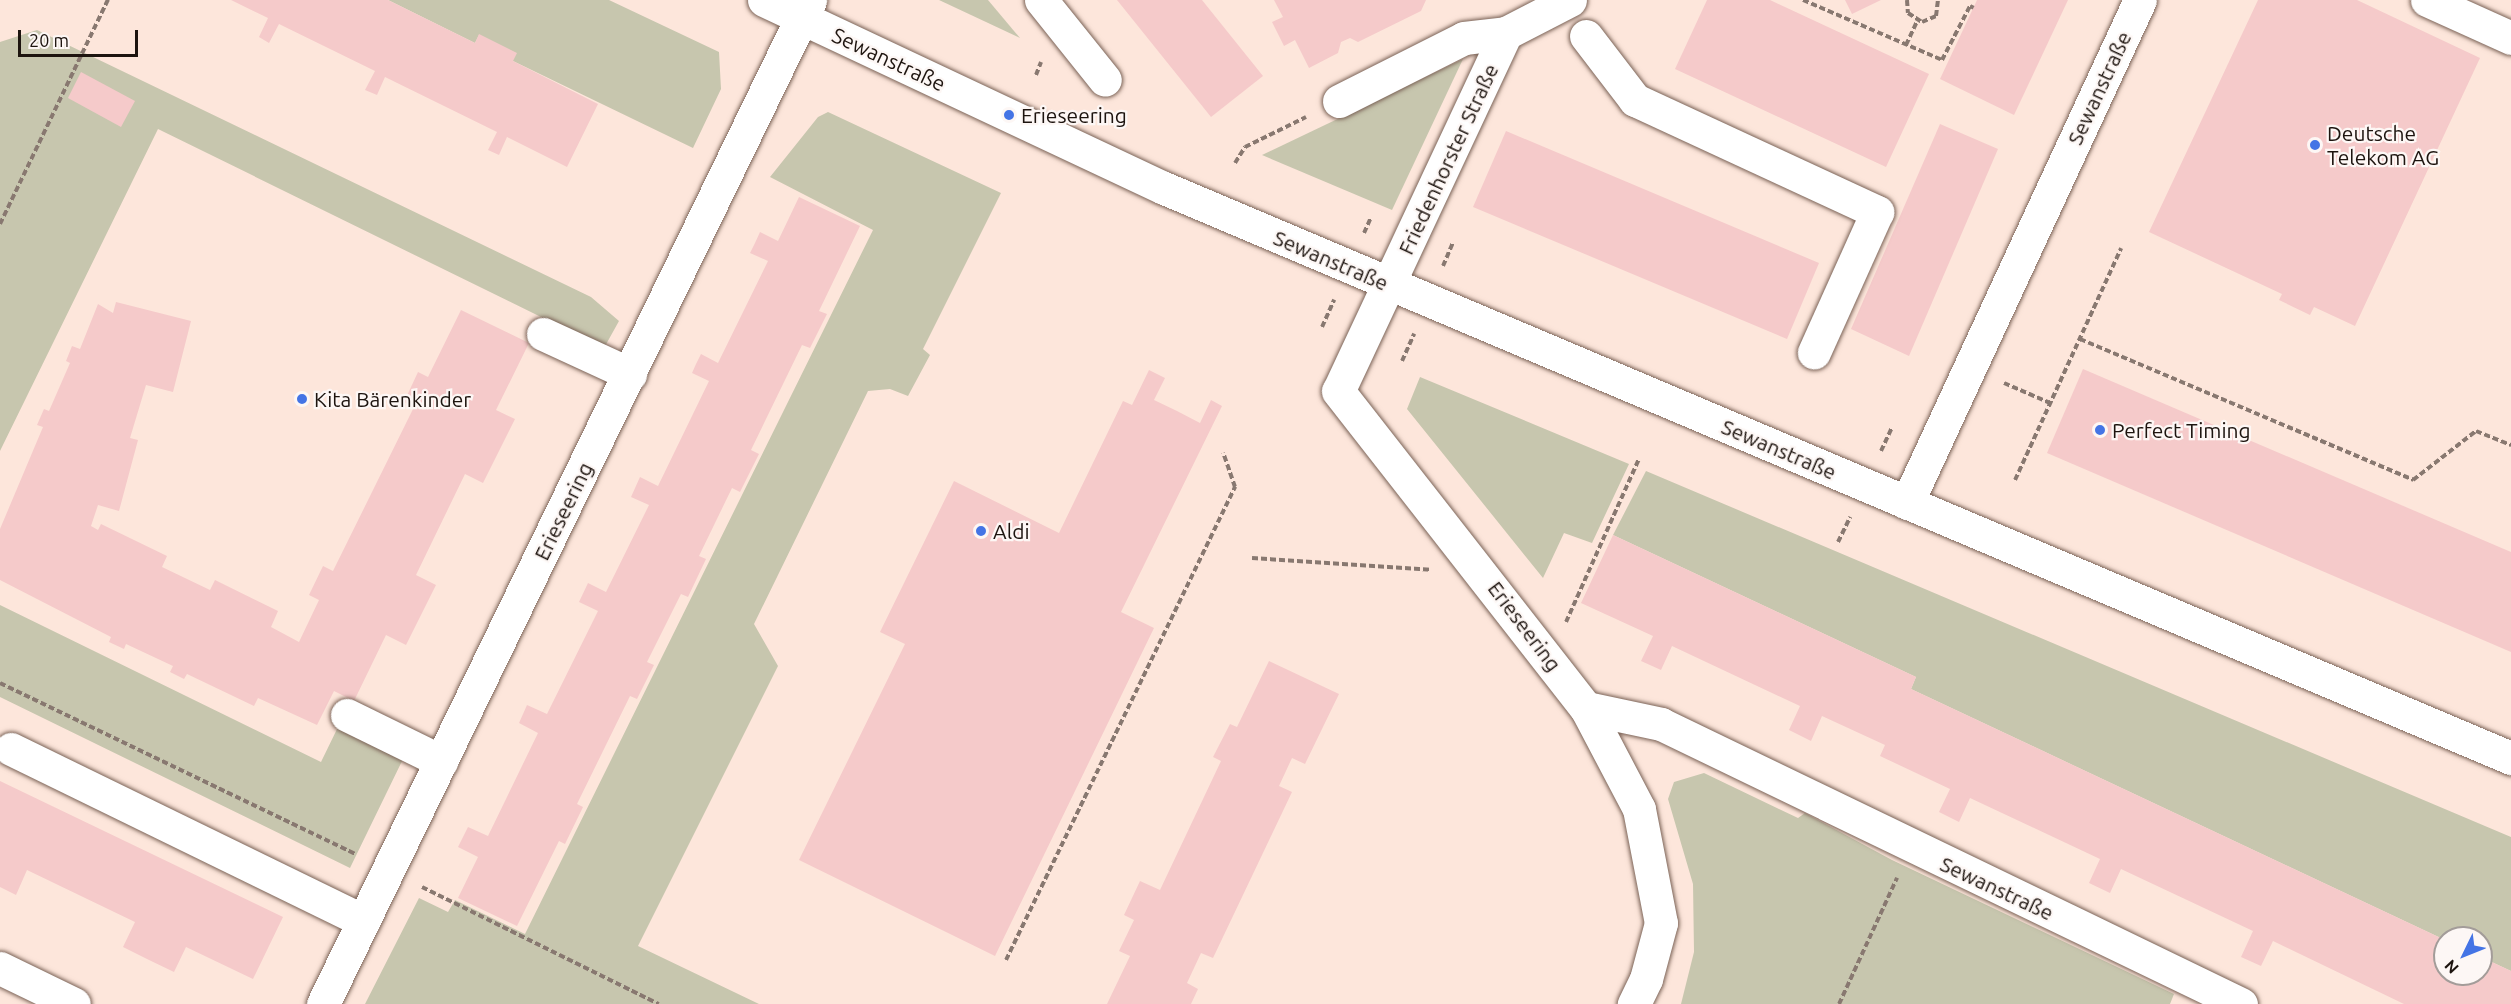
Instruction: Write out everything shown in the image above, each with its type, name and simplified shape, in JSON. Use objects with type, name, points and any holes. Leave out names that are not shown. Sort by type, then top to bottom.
[{"type":"street","name":"Sewanstraße","points":[[764,0],[806,9],[1164,188],[2511,758]]},
{"type":"street","points":[[1041,0],[1105,80]]},
{"type":"street","name":"Friedenhorster Straße","points":[[1339,101],[1464,38],[1506,33],[1570,0]]},
{"type":"street","name":"Sewanstraße","points":[[1907,503],[2140,0]]},
{"type":"street","points":[[2427,0],[2511,38]]},
{"type":"street","name":"Erieseering","points":[[323,1004],[806,9]]},
{"type":"street","name":"Friedenhorster Straße","points":[[1389,285],[1506,33]]},
{"type":"street","points":[[1586,36],[1635,100],[1877,212],[1814,352]]},
{"type":"street","name":"Erieseering","points":[[1389,285],[1338,391],[1486,574],[1586,708],[1638,809],[1652,858],[1661,923],[1634,1004]]},
{"type":"street","points":[[543,334],[630,374]]},
{"type":"street","name":"Sewanstraße","points":[[1586,708],[1661,724],[1911,848],[2241,1004]]},
{"type":"street","points":[[347,715],[441,761]]},
{"type":"street","points":[[11,749],[363,921]]},
{"type":"street","points":[[0,968],[74,1004]]},
{"type":"path","points":[[0,224],[108,0]]},
{"type":"path","points":[[1803,0],[1942,60],[1970,6],[1974,8]]},
{"type":"path","points":[[1907,0],[1908,13],[1917,21]]},
{"type":"path","points":[[1917,21],[1936,16],[1938,0]]},
{"type":"path","points":[[1906,45],[1917,21]]},
{"type":"path","points":[[1036,75],[1041,62]]},
{"type":"path","points":[[1235,163],[1245,147],[1339,101]]},
{"type":"path","points":[[2015,480],[2121,248]]},
{"type":"path","points":[[2080,339],[2413,480],[2476,431],[2511,445]]},
{"type":"path","points":[[1968,368],[2050,403]]},
{"type":"path","points":[[1006,960],[1235,487],[1223,453]]},
{"type":"path","points":[[1549,659],[1639,459]]},
{"type":"path","points":[[1252,558],[1486,574]]},
{"type":"path","points":[[0,683],[659,1004]]},
{"type":"path","points":[[1839,1004],[1911,848]]},
{"type":"green space","points":[[388,0],[609,0],[719,52],[721,89],[693,148],[513,61],[479,35],[475,43]]},
{"type":"green space","points":[[939,0],[988,0],[1020,38]]},
{"type":"green space","points":[[37,30],[591,297],[619,321],[604,348],[158,129],[0,451],[0,42]]},
{"type":"green space","points":[[1463,59],[1392,210],[1262,155]]},
{"type":"green space","points":[[828,112],[1001,193],[923,349],[930,355],[908,396],[890,389],[868,391],[754,624],[778,666],[638,946],[759,1004],[365,1004],[419,898],[448,912],[455,900],[525,934],[873,230],[770,177],[818,117]]},
{"type":"green space","points":[[1420,377],[1629,464],[1592,543],[1564,533],[1543,578],[1407,409]]},
{"type":"green space","points":[[1646,471],[2511,837],[2511,971],[2493,963],[2493,926],[2433,926],[2433,934],[1911,689],[1916,677],[1613,535]]},
{"type":"green space","points":[[0,605],[321,762],[339,725],[404,757],[350,868],[0,697]]},
{"type":"green space","points":[[1704,773],[1798,818],[1805,813],[1892,860],[2174,994],[2170,1004],[1681,1004],[1694,952],[1693,884],[1668,799],[1674,782]]},
{"type":"building","points":[[231,0],[388,0],[475,43],[479,34],[517,53],[513,61],[598,104],[567,167],[507,137],[499,155],[488,150],[497,132],[385,77],[377,95],[365,90],[375,71],[279,24],[269,43],[259,37],[268,18]]},
{"type":"building","points":[[1117,0],[1202,0],[1263,76],[1211,117]]},
{"type":"building","points":[[1274,0],[1426,0],[1421,11],[1358,42],[1350,38],[1341,42],[1338,53],[1309,68],[1295,40],[1284,46],[1272,22],[1283,17]]},
{"type":"building","points":[[1707,0],[1770,0],[1929,74],[1886,167],[1675,69]]},
{"type":"building","points":[[1845,0],[1881,0],[1852,14]]},
{"type":"building","points":[[1977,0],[2068,0],[2014,115],[1940,79]]},
{"type":"building","name":"Deutsche Telekom AG","points":[[2258,0],[2357,0],[2480,58],[2355,326],[2314,307],[2310,315],[2279,300],[2282,294],[2149,232]]},
{"type":"building","points":[[81,72],[135,101],[121,127],[68,98]]},
{"type":"building","points":[[1940,124],[1998,149],[1909,356],[1851,329]]},
{"type":"building","points":[[1506,131],[1819,263],[1787,339],[1473,207]]},
{"type":"building","points":[[799,197],[860,226],[819,311],[827,314],[810,348],[802,345],[751,450],[759,454],[740,492],[732,488],[699,556],[706,559],[688,597],[681,594],[647,662],[654,665],[637,699],[630,696],[577,804],[583,807],[565,844],[559,841],[517,926],[458,898],[478,857],[458,847],[468,827],[488,836],[538,733],[519,723],[527,705],[547,714],[598,611],[579,602],[588,583],[606,592],[649,505],[631,497],[640,477],[658,486],[709,381],[692,373],[696,364],[701,354],[718,363],[768,261],[750,253],[760,232],[778,241]]},
{"type":"building","points":[[116,302],[191,321],[173,392],[146,385],[130,438],[138,440],[119,511],[98,505],[91,526],[98,530],[101,524],[167,556],[162,567],[210,590],[215,580],[278,611],[271,627],[299,642],[319,600],[309,595],[323,566],[333,571],[414,407],[404,402],[418,372],[428,377],[461,310],[529,343],[496,410],[515,419],[483,483],[465,474],[416,575],[436,585],[406,645],[386,635],[354,701],[334,691],[317,725],[258,698],[254,706],[187,674],[184,679],[170,672],[173,666],[126,644],[124,649],[109,642],[111,637],[0,580],[0,529],[43,427],[37,425],[44,409],[49,411],[70,363],[66,361],[72,346],[80,349],[98,304],[113,313]]},
{"type":"building","points":[[2083,369],[2511,552],[2511,652],[2047,453]]},
{"type":"building","points":[[1149,370],[1165,378],[1154,400],[1200,423],[1211,400],[1222,406],[1121,612],[1154,628],[995,956],[799,860],[905,644],[880,632],[954,481],[1059,533],[1123,401],[1132,405]]},
{"type":"building","points":[[1613,535],[1916,677],[1911,689],[2433,934],[2433,986],[2493,986],[2493,963],[2511,971],[2511,1004],[2404,1004],[2273,941],[2261,966],[2241,957],[2253,931],[2121,869],[2110,893],[2089,883],[2100,859],[1970,798],[1959,822],[1939,812],[1950,789],[1880,756],[1885,745],[1822,716],[1811,741],[1789,730],[1800,706],[1672,646],[1661,670],[1641,661],[1653,636],[1581,603]]},
{"type":"building","points":[[1269,661],[1339,694],[1305,764],[1292,758],[1279,786],[1292,792],[1213,958],[1201,953],[1187,983],[1198,989],[1191,1004],[1107,1004],[1130,956],[1119,951],[1134,920],[1124,915],[1140,881],[1160,890],[1221,761],[1213,757],[1230,724],[1237,727]]},
{"type":"building","points":[[0,781],[283,917],[253,979],[186,947],[174,972],[147,959],[123,947],[135,922],[27,870],[16,895],[0,887]]},
{"type":"place","name":"Erieseering","points":[[1009,115]]},
{"type":"place","name":"Deutsche Telekom AG","points":[[2315,145]]},
{"type":"place","name":"Kita Bärenkinder","points":[[302,399]]},
{"type":"place","name":"Perfect Timing","points":[[2100,430]]},
{"type":"place","name":"Aldi","points":[[981,531]]}]
